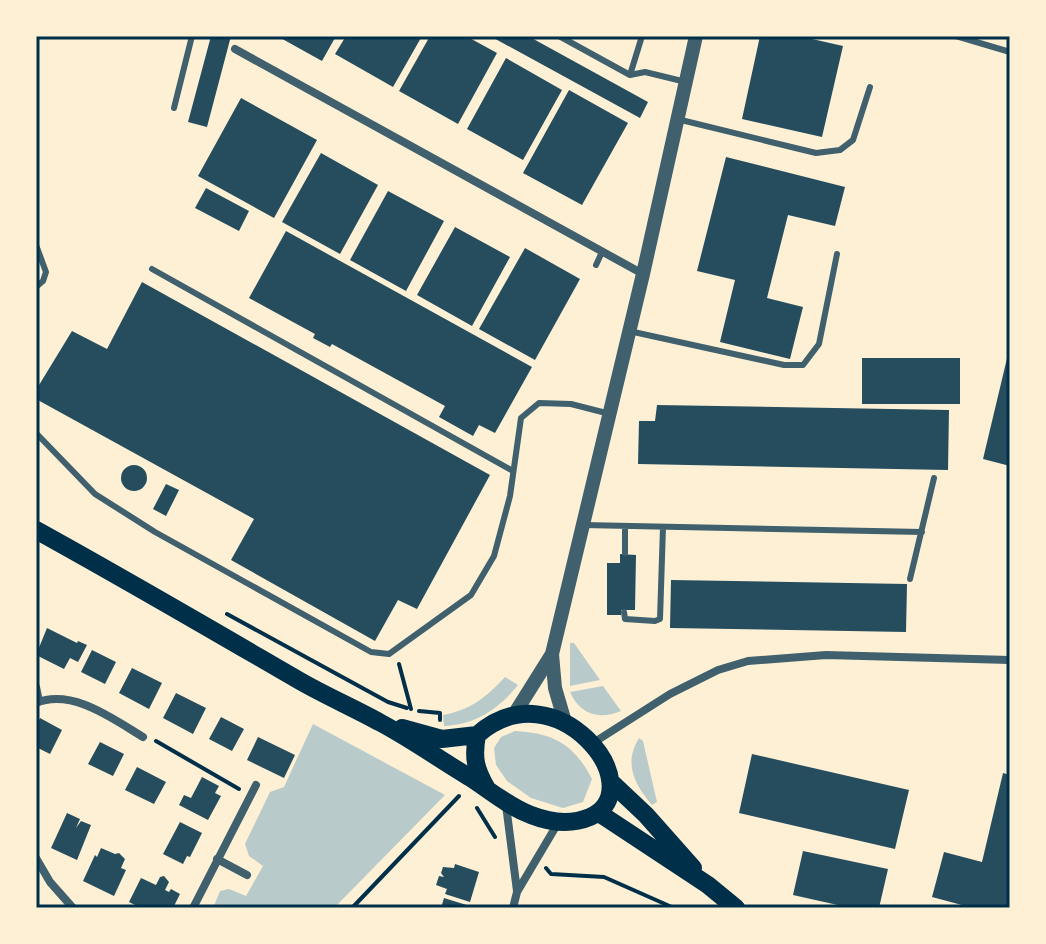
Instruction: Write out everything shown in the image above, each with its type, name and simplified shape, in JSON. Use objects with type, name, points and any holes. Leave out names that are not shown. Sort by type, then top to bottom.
[{"type":"main road","points":[[36,530],[381,723],[529,815],[559,822],[578,822],[599,813],[609,802],[611,782],[603,759],[593,743],[565,722],[542,715],[515,713],[497,720],[477,735],[442,739],[381,723]]},
{"type":"main road","points":[[477,735],[475,767],[486,787]]},
{"type":"main road","points":[[611,782],[675,846],[708,885]]},
{"type":"main road","points":[[599,813],[708,885],[736,908]]},
{"type":"street","points":[[565,722],[555,688],[552,654],[696,36]]},
{"type":"street","points":[[235,49],[643,274]]},
{"type":"street","points":[[515,713],[552,654]]},
{"type":"street","points":[[593,743],[670,694],[718,670],[748,661],[826,655],[1010,660]]},
{"type":"street","points":[[36,687],[38,702],[50,699],[69,701],[100,711],[143,737]]},
{"type":"street","points":[[193,908],[256,785]]},
{"type":"street","points":[[505,799],[517,892]]},
{"type":"street","points":[[513,908],[517,892],[559,822]]},
{"type":"street","points":[[36,858],[50,882],[73,908]]},
{"type":"street","points":[[217,859],[247,875]]},
{"type":"lane","points":[[174,108],[192,36]]},
{"type":"lane","points":[[559,36],[630,75],[645,72],[686,82]]},
{"type":"lane","points":[[630,75],[642,36]]},
{"type":"lane","points":[[956,36],[1010,52]]},
{"type":"lane","points":[[677,119],[816,153],[840,150],[853,140],[870,87]]},
{"type":"lane","points":[[36,245],[46,272],[43,281],[36,287]]},
{"type":"lane","points":[[596,265],[602,252]]},
{"type":"lane","points":[[629,331],[784,365],[803,365],[819,344],[837,254]]},
{"type":"lane","points":[[152,269],[513,471]]},
{"type":"lane","points":[[36,433],[95,494],[155,532],[371,652],[389,654],[471,595],[494,556],[510,496],[521,418],[539,403],[571,404],[610,414]]},
{"type":"lane","points":[[910,579],[934,478]]},
{"type":"lane","points":[[583,525],[922,532]]},
{"type":"lane","points":[[625,527],[625,553]]},
{"type":"lane","points":[[624,612],[625,619],[630,621],[660,619],[663,527]]},
{"type":"path","points":[[221,611],[388,702],[440,713]]},
{"type":"path","points":[[395,650],[411,709]]},
{"type":"path","points":[[143,737],[154,740],[251,795]]},
{"type":"path","points":[[352,908],[459,796],[480,809],[493,836],[502,841]]},
{"type":"path","points":[[551,874],[604,877],[674,908]]},
{"type":"shaded area","points":[[570,643],[574,643],[600,680],[570,686]]},
{"type":"shaded area","points":[[505,677],[518,685],[503,701],[476,719],[444,726],[443,715],[477,702]]},
{"type":"shaded area","points":[[603,686],[621,711],[591,714],[579,706],[570,692]]},
{"type":"shaded area","points":[[313,724],[445,795],[334,908],[213,908],[220,891],[229,889],[246,896],[263,866],[249,856],[245,844],[270,792],[284,787]]},
{"type":"shaded area","points":[[515,731],[551,738],[578,757],[592,779],[583,802],[563,808],[531,798],[507,781],[496,765],[494,748],[501,737]]},
{"type":"shaded area","points":[[639,738],[643,741],[657,802],[652,805],[633,774],[632,757]]},
{"type":"building","points":[[211,36],[231,36],[207,127],[188,122]]},
{"type":"building","points":[[277,36],[336,36],[322,61]]},
{"type":"building","points":[[346,36],[422,36],[393,87],[335,54]]},
{"type":"building","points":[[430,36],[466,36],[497,53],[458,124],[399,91]]},
{"type":"building","points":[[490,36],[528,36],[648,102],[640,118]]},
{"type":"building","points":[[760,36],[799,36],[843,46],[822,137],[742,119]]},
{"type":"building","points":[[506,58],[562,90],[523,160],[467,129]]},
{"type":"building","points":[[569,90],[628,123],[582,205],[523,173]]},
{"type":"building","points":[[241,98],[317,140],[274,218],[198,176]]},
{"type":"building","points":[[321,153],[378,185],[340,254],[282,222]]},
{"type":"building","points":[[726,157],[845,187],[835,226],[788,215],[767,298],[803,307],[790,359],[720,342],[735,280],[697,271]]},
{"type":"building","points":[[206,188],[249,211],[239,231],[195,208]]},
{"type":"building","points":[[388,191],[444,221],[406,291],[350,260]]},
{"type":"building","points":[[455,227],[510,257],[472,326],[417,295]]},
{"type":"building","points":[[286,231],[532,367],[495,433],[479,425],[473,436],[439,417],[445,406],[332,344],[330,347],[313,338],[315,334],[249,298]]},
{"type":"building","points":[[525,248],[580,279],[535,360],[479,329]]},
{"type":"building","points":[[142,282],[490,475],[417,609],[398,600],[375,641],[231,560],[254,519],[36,399],[36,390],[72,331],[107,349]]},
{"type":"building","points":[[1010,351],[1010,466],[983,459]]},
{"type":"building","points":[[862,358],[960,358],[960,404],[862,404]]},
{"type":"building","points":[[657,405],[949,410],[948,470],[638,464],[639,421],[655,421]]},
{"type":"building","points":[[134,465],[143,469],[147,478],[143,487],[134,491],[125,487],[121,478],[125,469]]},
{"type":"building","points":[[166,484],[179,490],[166,516],[153,509]]},
{"type":"building","points":[[620,554],[636,555],[635,610],[621,610],[621,615],[607,615],[607,563],[620,563]]},
{"type":"building","points":[[671,580],[907,584],[906,632],[670,628]]},
{"type":"building","points":[[47,628],[87,645],[78,662],[70,658],[64,669],[36,655]]},
{"type":"building","points":[[92,650],[116,662],[105,684],[81,672]]},
{"type":"building","points":[[132,668],[162,683],[149,709],[119,693]]},
{"type":"building","points":[[176,693],[206,708],[193,734],[163,718]]},
{"type":"building","points":[[221,717],[244,729],[232,751],[209,739]]},
{"type":"building","points":[[40,718],[62,730],[50,754],[36,747],[36,726]]},
{"type":"building","points":[[258,737],[295,755],[284,778],[247,760]]},
{"type":"building","points":[[100,742],[124,754],[113,776],[88,764]]},
{"type":"building","points":[[752,754],[909,790],[895,849],[739,813]]},
{"type":"building","points":[[137,767],[166,782],[154,804],[125,790]]},
{"type":"building","points":[[1003,773],[1010,775],[1010,908],[973,908],[932,897],[944,852],[982,862]]},
{"type":"building","points":[[202,777],[219,786],[215,793],[221,796],[208,820],[179,805],[184,795],[191,798]]},
{"type":"building","points":[[67,813],[80,819],[76,828],[81,821],[91,825],[77,860],[51,848]]},
{"type":"building","points":[[180,822],[202,833],[183,864],[163,854]]},
{"type":"building","points":[[101,848],[119,853],[125,859],[121,868],[126,870],[114,896],[83,881]]},
{"type":"building","points":[[803,851],[888,869],[879,908],[851,908],[793,895]]},
{"type":"building","points":[[455,864],[479,872],[470,902],[445,894],[447,889],[436,885],[439,876],[444,877],[441,873],[443,867],[454,868]]},
{"type":"building","points":[[164,876],[169,882],[165,890],[169,892],[171,889],[180,894],[173,908],[141,908],[129,902],[141,878],[156,885]]},
{"type":"building","points":[[444,898],[473,907],[473,908],[441,908]]}]
